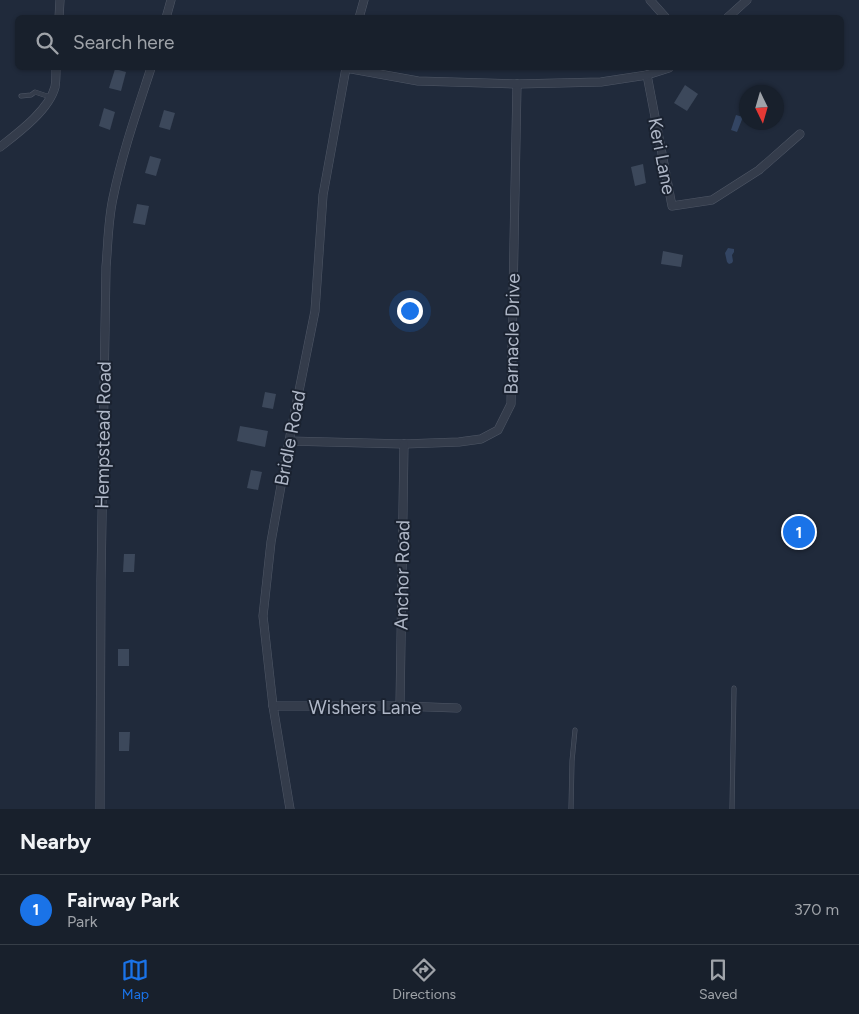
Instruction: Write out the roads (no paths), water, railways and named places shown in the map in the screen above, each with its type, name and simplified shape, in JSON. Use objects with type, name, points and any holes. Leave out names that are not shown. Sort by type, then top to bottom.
[{"type":"street","points":[[59,15],[60,0]]},
{"type":"street","points":[[167,15],[171,0]]},
{"type":"street","points":[[360,15],[364,0]]},
{"type":"street","points":[[650,0],[663,15]]},
{"type":"street","points":[[730,15],[747,0]]},
{"type":"street","points":[[0,147],[22,131],[46,106],[55,88],[56,70]]},
{"type":"street","name":"Hempstead Road","points":[[100,809],[101,571],[108,231],[112,199],[121,163],[149,70]]},
{"type":"street","name":"Bridle Road","points":[[290,809],[273,706],[263,616],[271,542],[288,441],[315,312],[323,195],[346,70]]},
{"type":"street","points":[[357,70],[418,81],[517,84],[601,82],[647,75],[663,70]]},
{"type":"street","name":"Keri Lane","points":[[647,75],[672,206],[712,200],[760,170],[800,134]]},
{"type":"street","name":"Barnacle Drive","points":[[288,441],[404,444],[459,442],[481,439],[498,430],[511,404],[517,84]]},
{"type":"street","name":"Anchor Road","points":[[400,706],[404,444]]},
{"type":"street","name":"Wishers Lane","points":[[273,706],[457,708]]},
{"type":"lane","points":[[21,96],[35,92],[50,97]]},
{"type":"lane","points":[[732,809],[734,688]]},
{"type":"lane","points":[[571,809],[575,730]]},
{"type":"water","points":[[736,115],[739,116],[737,132],[731,130]]},
{"type":"water","points":[[728,248],[734,249],[733,261],[729,264],[725,253]]},
{"type":"place","name":"Fairway Park","points":[[799,532]]}]
